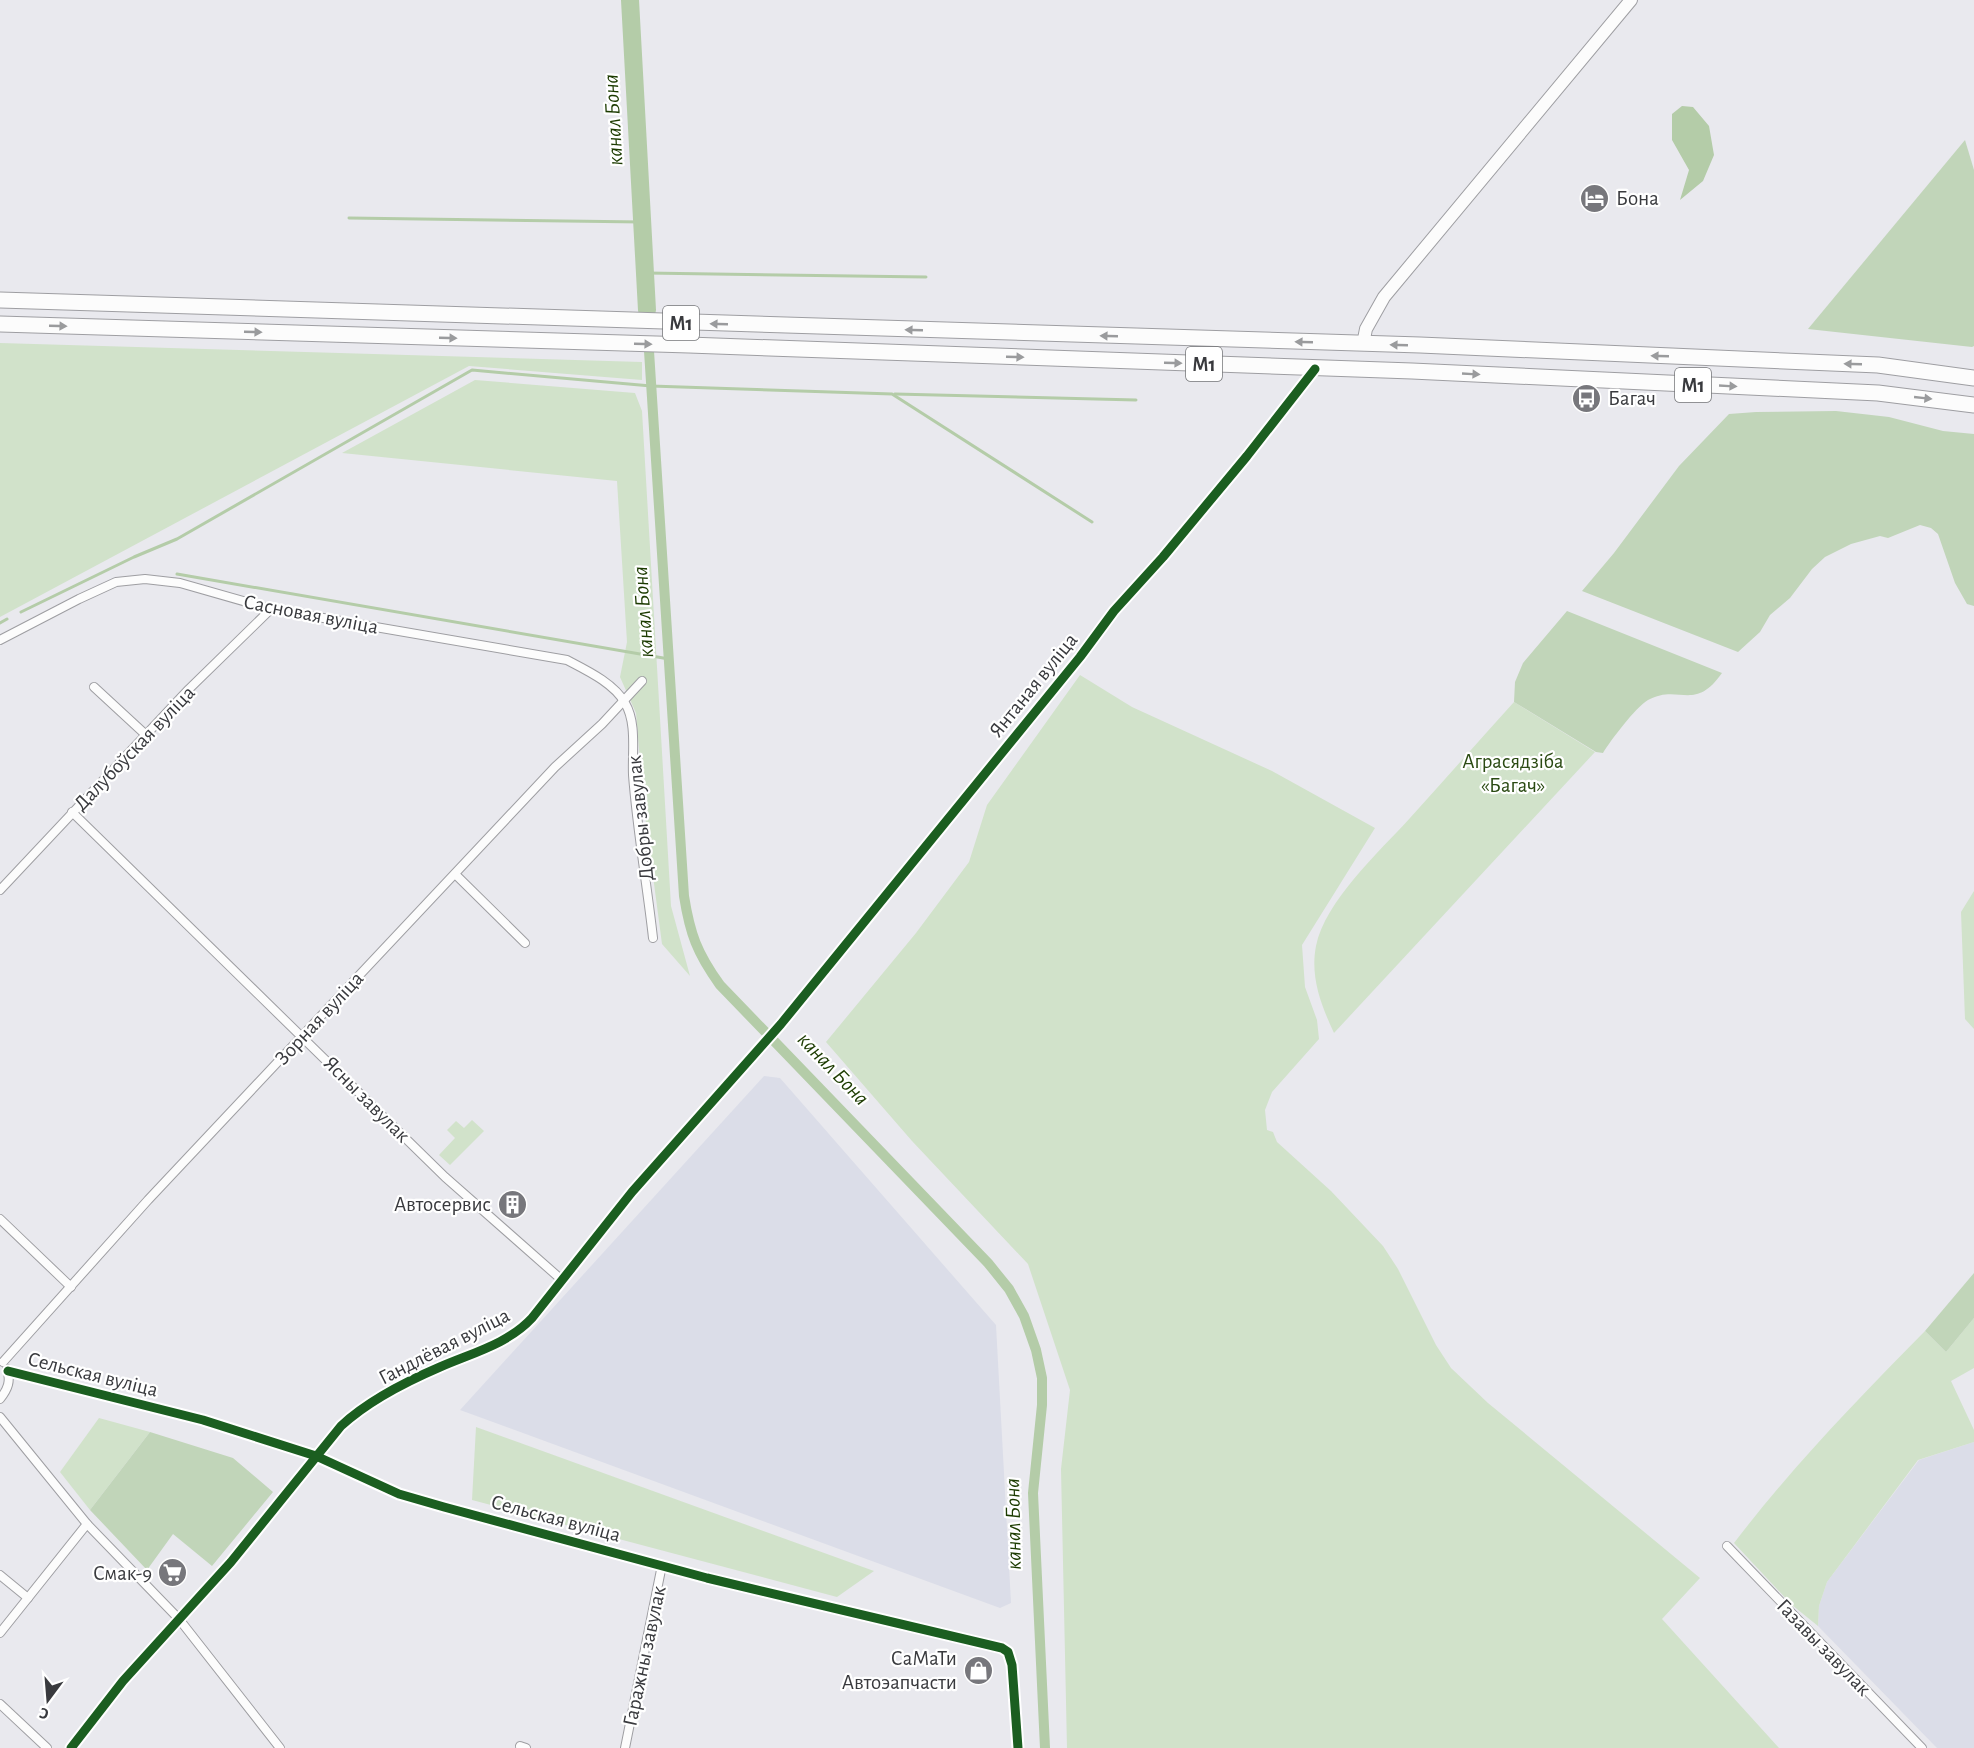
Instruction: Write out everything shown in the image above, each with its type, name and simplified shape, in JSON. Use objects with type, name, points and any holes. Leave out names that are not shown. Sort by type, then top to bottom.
[{"type":"highway","name":"М1","points":[[0,300],[1363,344],[1878,365],[1974,378]]},
{"type":"highway","name":"М1","points":[[0,324],[689,345],[1315,369],[1878,393],[1974,405]]},
{"type":"street","points":[[1363,344],[1366,329],[1384,297],[1631,0]]},
{"type":"street","name":"Янтаная вуліца","points":[[781,1024],[1080,657],[1114,611],[1163,557],[1247,456],[1315,369]]},
{"type":"street","name":"Сасновая вуліца","points":[[0,640],[116,582],[145,579],[180,583],[271,609],[567,660],[597,676],[624,700]]},
{"type":"street","name":"Далубоўская вуліца","points":[[0,890],[189,689],[271,609]]},
{"type":"street","name":"Зорная вуліца","points":[[8,1371],[2,1361],[148,1200],[555,767],[602,724],[642,681]]},
{"type":"street","points":[[94,687],[146,735]]},
{"type":"street","name":"Добры завулак","points":[[624,700],[628,707],[633,732],[633,775],[653,938]]},
{"type":"street","name":"Ясны завулак","points":[[72,812],[445,1176],[563,1281]]},
{"type":"street","points":[[455,874],[525,943]]},
{"type":"street","name":"Гандлёвая вуліца","points":[[71,1748],[123,1681],[231,1562],[341,1426],[359,1410],[437,1368],[506,1340],[522,1330],[632,1192],[781,1024]]},
{"type":"street","points":[[0,1219],[70,1287]]},
{"type":"street","points":[[0,1399],[9,1382],[8,1371]]},
{"type":"street","name":"Сельская вуліца","points":[[8,1371],[203,1420],[315,1456],[399,1494],[773,1594],[1002,1648],[1008,1652],[1012,1665],[1018,1748]]},
{"type":"street","points":[[0,1417],[87,1524],[179,1619],[280,1748]]},
{"type":"street","points":[[0,1633],[87,1524]]},
{"type":"street","name":"Газавы завулак","points":[[1727,1545],[1922,1748]]},
{"type":"street","name":"Гаражны завулак","points":[[625,1748],[662,1565]]},
{"type":"street","points":[[0,1575],[28,1598]]},
{"type":"street","points":[[0,1704],[46,1748]]},
{"type":"shaded area","points":[[1682,106],[1693,107],[1709,126],[1714,155],[1703,181],[1680,200],[1689,170],[1672,140],[1672,114]]},
{"type":"shaded area","points":[[1965,140],[1974,170],[1974,346],[1808,329]]},
{"type":"shaded area","points":[[1836,411],[1889,417],[1943,431],[1974,434],[1974,606],[1967,604],[1955,583],[1938,534],[1931,528],[1920,525],[1888,538],[1880,536],[1851,544],[1825,557],[1812,569],[1790,598],[1770,615],[1760,632],[1738,652],[1582,591],[1614,553],[1679,466],[1729,414]]},
{"type":"shaded area","points":[[1567,611],[1722,673],[1703,692],[1694,695],[1669,694],[1648,700],[1630,717],[1603,753],[1596,752],[1514,702],[1515,682],[1523,663]]},
{"type":"shaded area","points":[[764,1076],[780,1078],[996,1325],[1011,1603],[1000,1608],[460,1410]]},
{"type":"shaded area","points":[[1974,1273],[1974,1318],[1946,1352],[1925,1331]]},
{"type":"shaded area","points":[[150,1432],[233,1458],[273,1492],[212,1566],[173,1534],[147,1570],[90,1510]]},
{"type":"shaded area","points":[[1974,1442],[1974,1748],[1937,1748],[1818,1626],[1819,1606],[1827,1582],[1919,1460]]},
{"type":"green space","points":[[0,343],[642,362],[642,380],[469,366],[0,617]]},
{"type":"green space","points":[[475,380],[635,393],[642,411],[671,906],[690,976],[662,944],[644,808],[636,713],[620,677],[627,642],[617,481],[342,453]]},
{"type":"green space","points":[[1080,675],[1132,707],[1272,771],[1375,828],[1302,945],[1305,987],[1317,1020],[1319,1039],[1272,1092],[1265,1110],[1267,1130],[1273,1132],[1277,1142],[1331,1191],[1383,1246],[1398,1269],[1436,1345],[1451,1368],[1488,1403],[1700,1578],[1662,1619],[1779,1748],[1067,1748],[1061,1469],[1070,1390],[1028,1264],[912,1141],[826,1042],[916,933],[969,862],[987,805]]},
{"type":"green space","name":"Аграсядзіба «Багач»","points":[[1514,702],[1595,752],[1334,1033],[1321,1001],[1314,969],[1316,946],[1321,929],[1330,912],[1369,861]]},
{"type":"green space","points":[[1974,891],[1974,1029],[1965,1019],[1961,912]]},
{"type":"green space","points":[[472,1120],[484,1131],[450,1165],[439,1155],[455,1138],[447,1130],[456,1121],[464,1128]]},
{"type":"green space","points":[[1974,1318],[1974,1368],[1951,1381],[1974,1430],[1974,1442],[1918,1460],[1827,1582],[1819,1606],[1818,1626],[1792,1605],[1734,1543],[1802,1460],[1925,1331],[1946,1352]]},
{"type":"green space","points":[[99,1418],[150,1432],[90,1510],[60,1472]]},
{"type":"green space","points":[[476,1427],[874,1571],[837,1597],[472,1500]]},
{"type":"waterway","name":"канал Бона","points":[[630,0],[647,310]]},
{"type":"waterway","points":[[349,218],[642,222]]},
{"type":"waterway","points":[[646,273],[926,277]]},
{"type":"waterway","name":"канал Бона","points":[[649,351],[684,896],[692,932],[700,953],[720,985],[988,1263],[1009,1289],[1024,1316],[1036,1350],[1042,1378],[1042,1405],[1033,1493],[1045,1748]]},
{"type":"waterway","points":[[21,612],[134,557],[177,539],[472,370],[651,386],[892,394],[1092,522]]},
{"type":"waterway","points":[[895,394],[1136,400]]},
{"type":"waterway","points":[[177,574],[669,659]]},
{"type":"waterway","points":[[0,623],[7,619]]},
{"type":"cycle path","points":[[71,1748],[123,1681],[231,1562],[341,1426],[388,1392],[501,1341],[532,1318],[632,1192],[781,1024],[1080,657],[1114,611],[1163,557],[1247,456],[1315,369]]},
{"type":"cycle path","points":[[8,1371],[203,1420],[316,1456],[399,1494],[444,1507],[707,1578],[1002,1648],[1008,1652],[1012,1665],[1018,1748]]},
{"type":"place","name":"Бона","points":[[1595,198]]},
{"type":"place","name":"Багач","points":[[1587,398]]},
{"type":"place","name":"Автосервис","points":[[512,1204]]},
{"type":"place","name":"Смак-9","points":[[173,1573]]},
{"type":"place","name":"СаМаТи Автоэапчасти","points":[[978,1670]]}]
